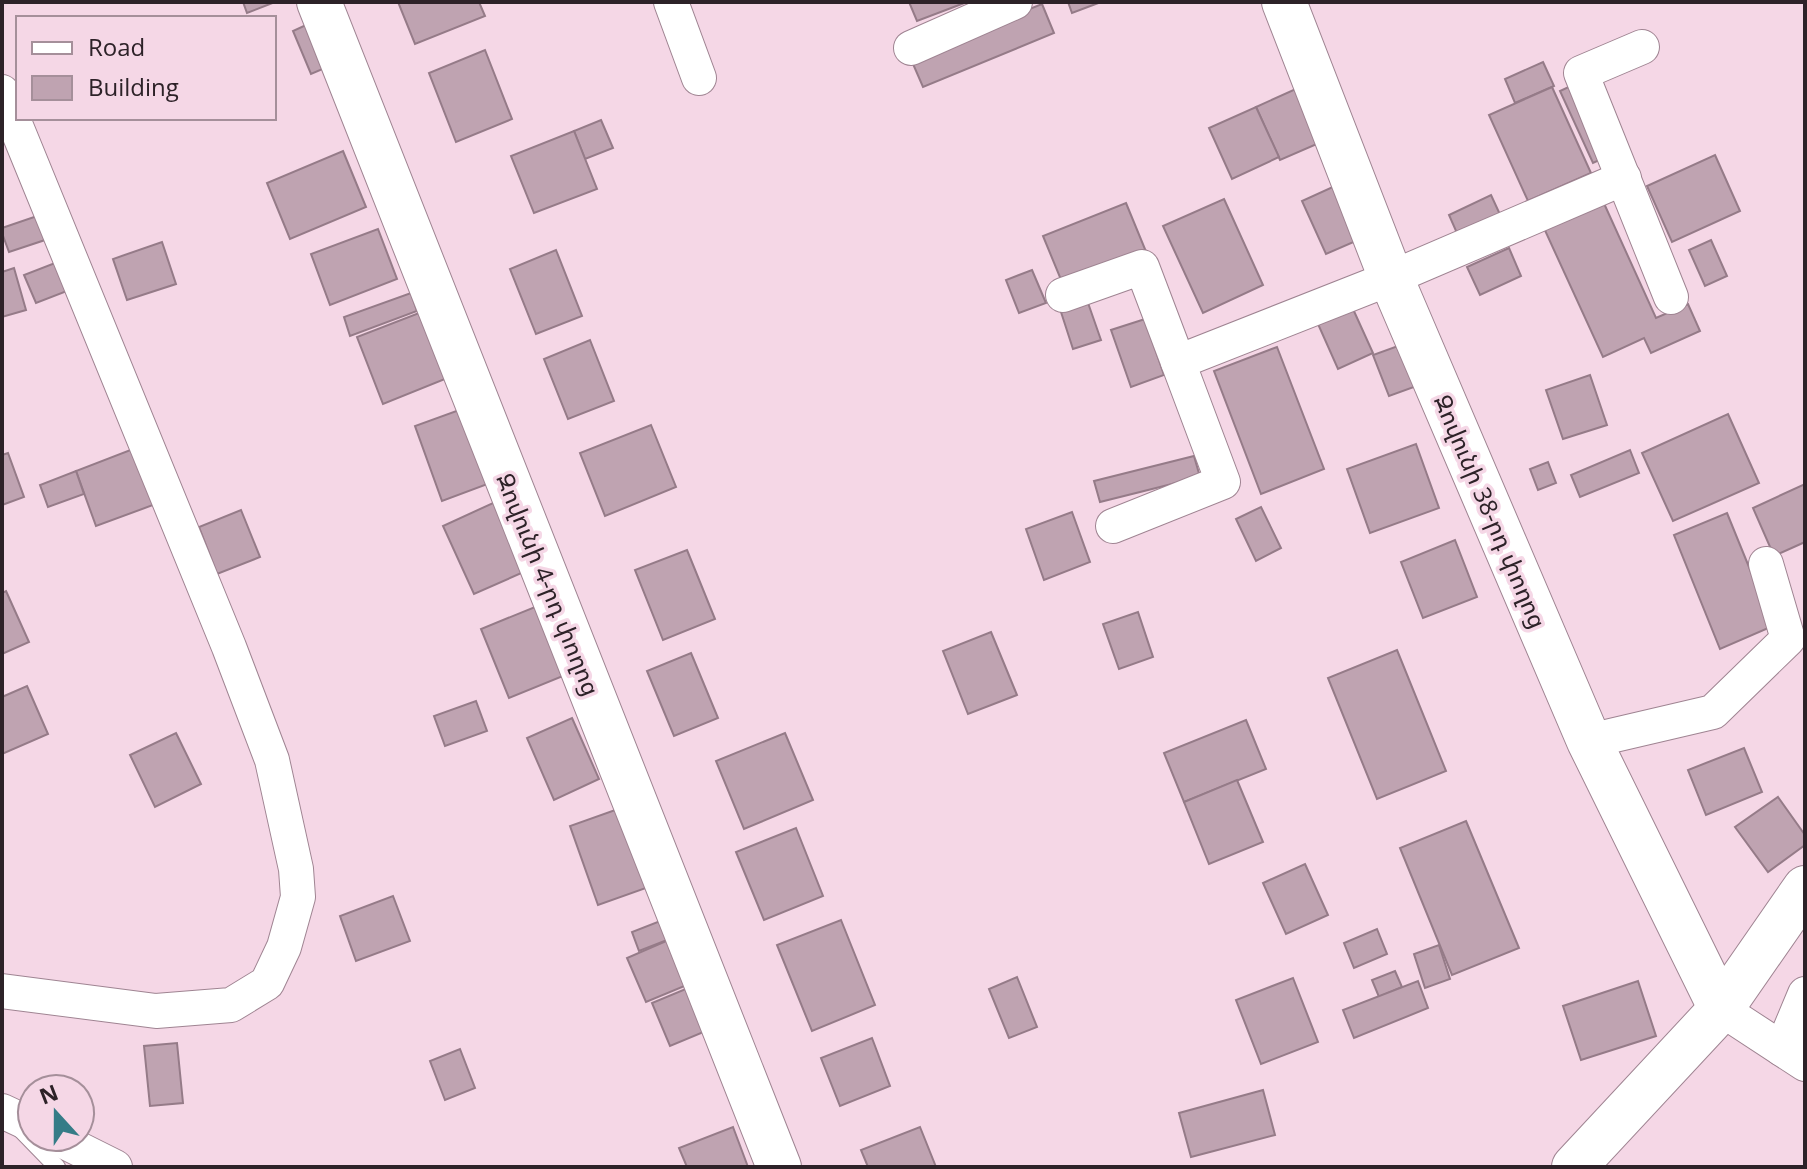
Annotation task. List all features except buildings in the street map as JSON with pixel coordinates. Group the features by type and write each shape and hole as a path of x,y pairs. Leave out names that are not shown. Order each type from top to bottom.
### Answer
{"street":[{"name":"Զովունի 4-րդ փողոց","path":"319,2 779,1167"},
{"path":"671,2 699,78"},
{"path":"911,48 1015,2"},
{"name":"Զովունի 38-րդ փողոց","path":"1284,2 1391,278 1589,741 1721,1009"},
{"path":"1642,47 1581,73 1671,297"},
{"path":"2,92 229,647 272,760 296,869 298,897 284,947 267,983 231,1005 156,1011 2,991"},
{"path":"1178,362 1391,278 1624,178"},
{"path":"1063,295 1142,267 1223,482 1113,526"},
{"path":"1589,741 1713,712 1788,639 1766,564"},
{"path":"1574,1167 1721,1009 1805,888"},
{"path":"1721,1009 1794,1056 1805,994"},
{"path":"87,1153 115,1167"}],"lane":[{"path":"2,1111 57,1167"}]}
